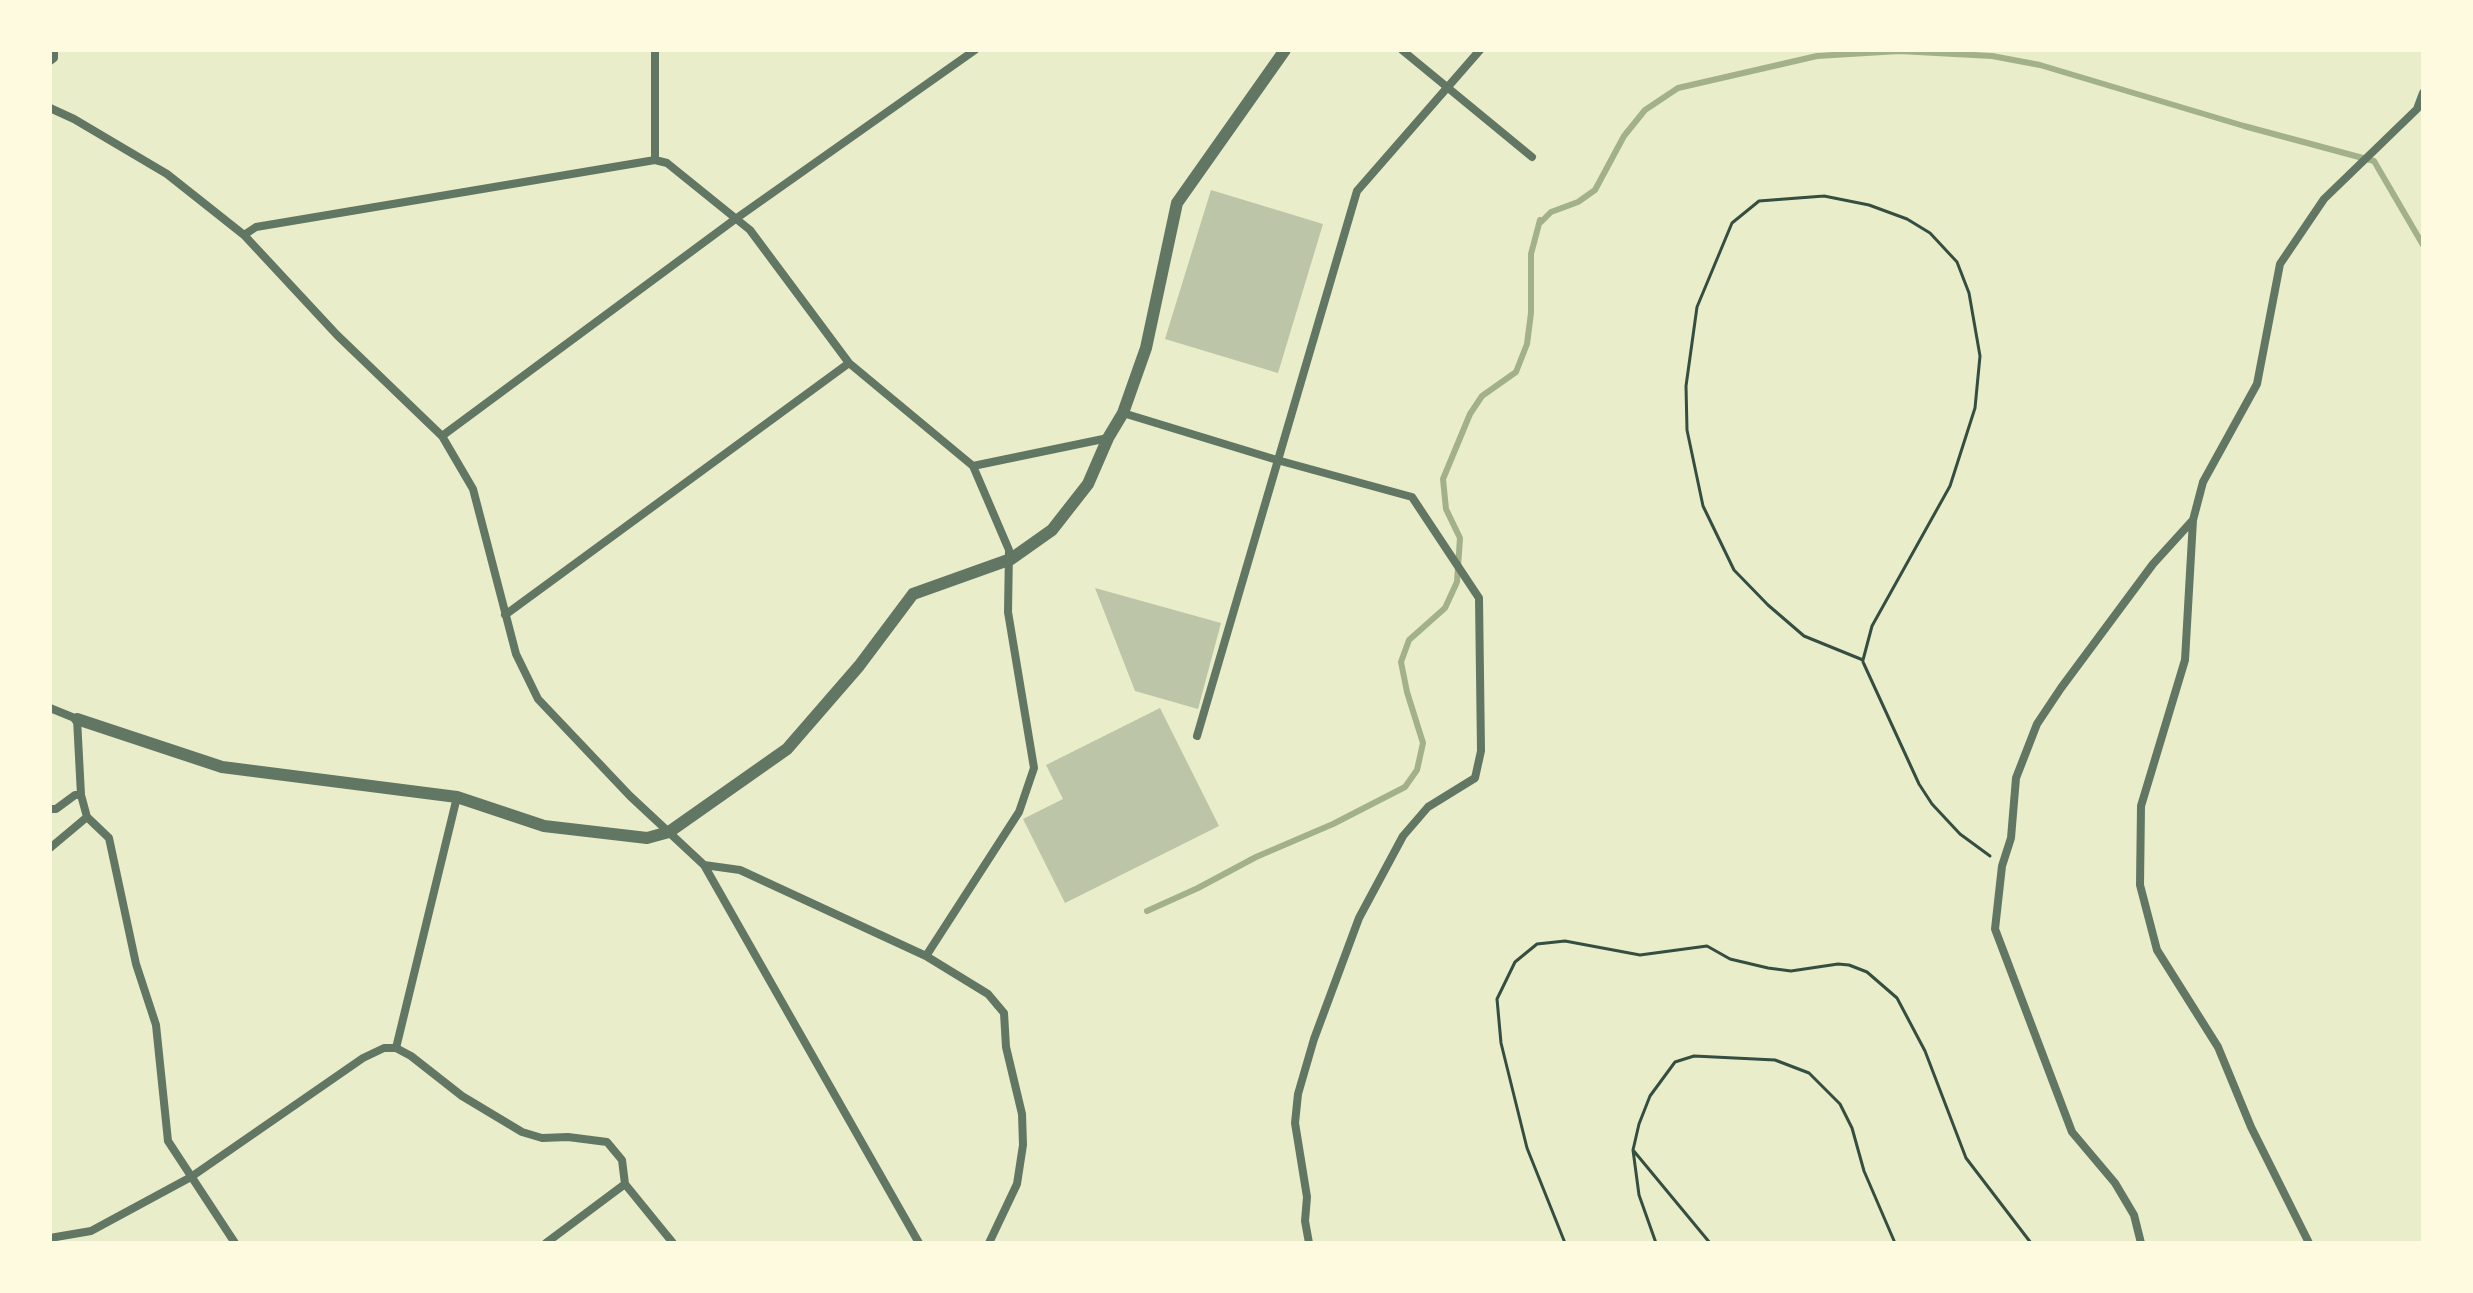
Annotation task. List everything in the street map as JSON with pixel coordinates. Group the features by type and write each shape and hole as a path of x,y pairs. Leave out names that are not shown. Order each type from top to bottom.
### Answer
{"street":[{"path":"50,61 54,58 54,50"},
{"path":"655,50 655,160"},
{"path":"442,436 734,220 975,50"},
{"path":"50,708 222,767 457,797 544,826 647,838 669,832 787,749 859,666 913,594 1011,559 1052,530 1088,484 1108,438 1123,413 1146,348 1177,203 1285,50"},
{"path":"1402,50 1532,157"},
{"path":"1197,736 1357,191 1480,50"},
{"path":"2309,1243 2251,1127 2218,1047 2157,950 2140,885 2141,806 2185,660 2193,520 2203,482 2257,384 2280,264 2324,199 2417,109 2423,93"},
{"path":"50,108 167,174 244,235 337,335 442,436 473,489 516,654 538,699 630,796 704,865 919,1243"},
{"path":"244,235 256,227 655,160 667,163 750,230 849,363 973,466 1009,550 1008,612 1034,768 1019,812 926,956"},
{"path":"505,615 849,363"},
{"path":"1123,413 1412,497 1479,598 1481,751 1475,778 1428,807 1403,836 1359,918 1314,1039 1298,1094 1295,1123 1307,1197 1305,1221 1309,1243"},
{"path":"973,466 1108,438"},
{"path":"2141,1243 2134,1215 2115,1183 2072,1132 1995,929 2002,866 2011,838 2016,778 2037,724 2153,564 2193,520"},
{"path":"77,719 81,795 87,817 109,838 136,964 156,1025 168,1141 235,1243"},
{"path":"50,809 56,809 75,795 81,795"},
{"path":"396,1048 457,797"},
{"path":"50,848 87,817"},
{"path":"704,865 740,870 926,956 988,994 1004,1013 1006,1047 1022,1114 1023,1145 1017,1184 989,1243"},
{"path":"50,1238 91,1231 191,1177 363,1058 384,1048 396,1048 462,1096 522,1132 542,1138 568,1137 607,1142 622,1160 625,1184 673,1243"},
{"path":"546,1243 625,1184"}],"path":[{"path":"1863,660 1804,636 1768,605 1734,570 1703,506 1687,430 1686,386 1693,328 1697,307 1732,223 1759,201 1824,196 1869,205 1907,219 1930,233 1957,262 1969,293 1980,356 1975,408 1950,486 1872,626 1863,660 1919,784 1932,804 1960,834 2002,866"},
{"path":"1565,1243 1527,1148 1501,1043 1497,999 1515,962 1537,944 1565,941 1640,955 1707,946 1730,959 1768,968 1791,971 1849,965 1867,972 1897,998 1925,1051 1966,1158 2031,1243"},
{"path":"1656,1243 1639,1195 1633,1150 1650,1096 1675,1062 1694,1056 1775,1060 1809,1073 1840,1104 1895,1243"},
{"path":"1633,1150 1710,1243"}],"building":[{"path":"1211,190 1323,224 1278,373 1165,339"},
{"path":"1095,588 1221,623 1198,709 1135,691"},
{"path":"1160,708 1219,826 1065,903 1023,819 1063,799 1046,765"}],"waterway":[{"path":"1147,911 1405,787 1417,770 1423,743 1401,662 1409,640 1445,608 1457,582 1460,538 1446,509 1443,479 1470,414 1482,396 1516,372 1527,344 1531,313 1531,254 1540,220 1595,190 1624,136 1645,110 1678,88 1817,56 1899,51 1992,56 2040,65 2374,161 2423,245"}]}
